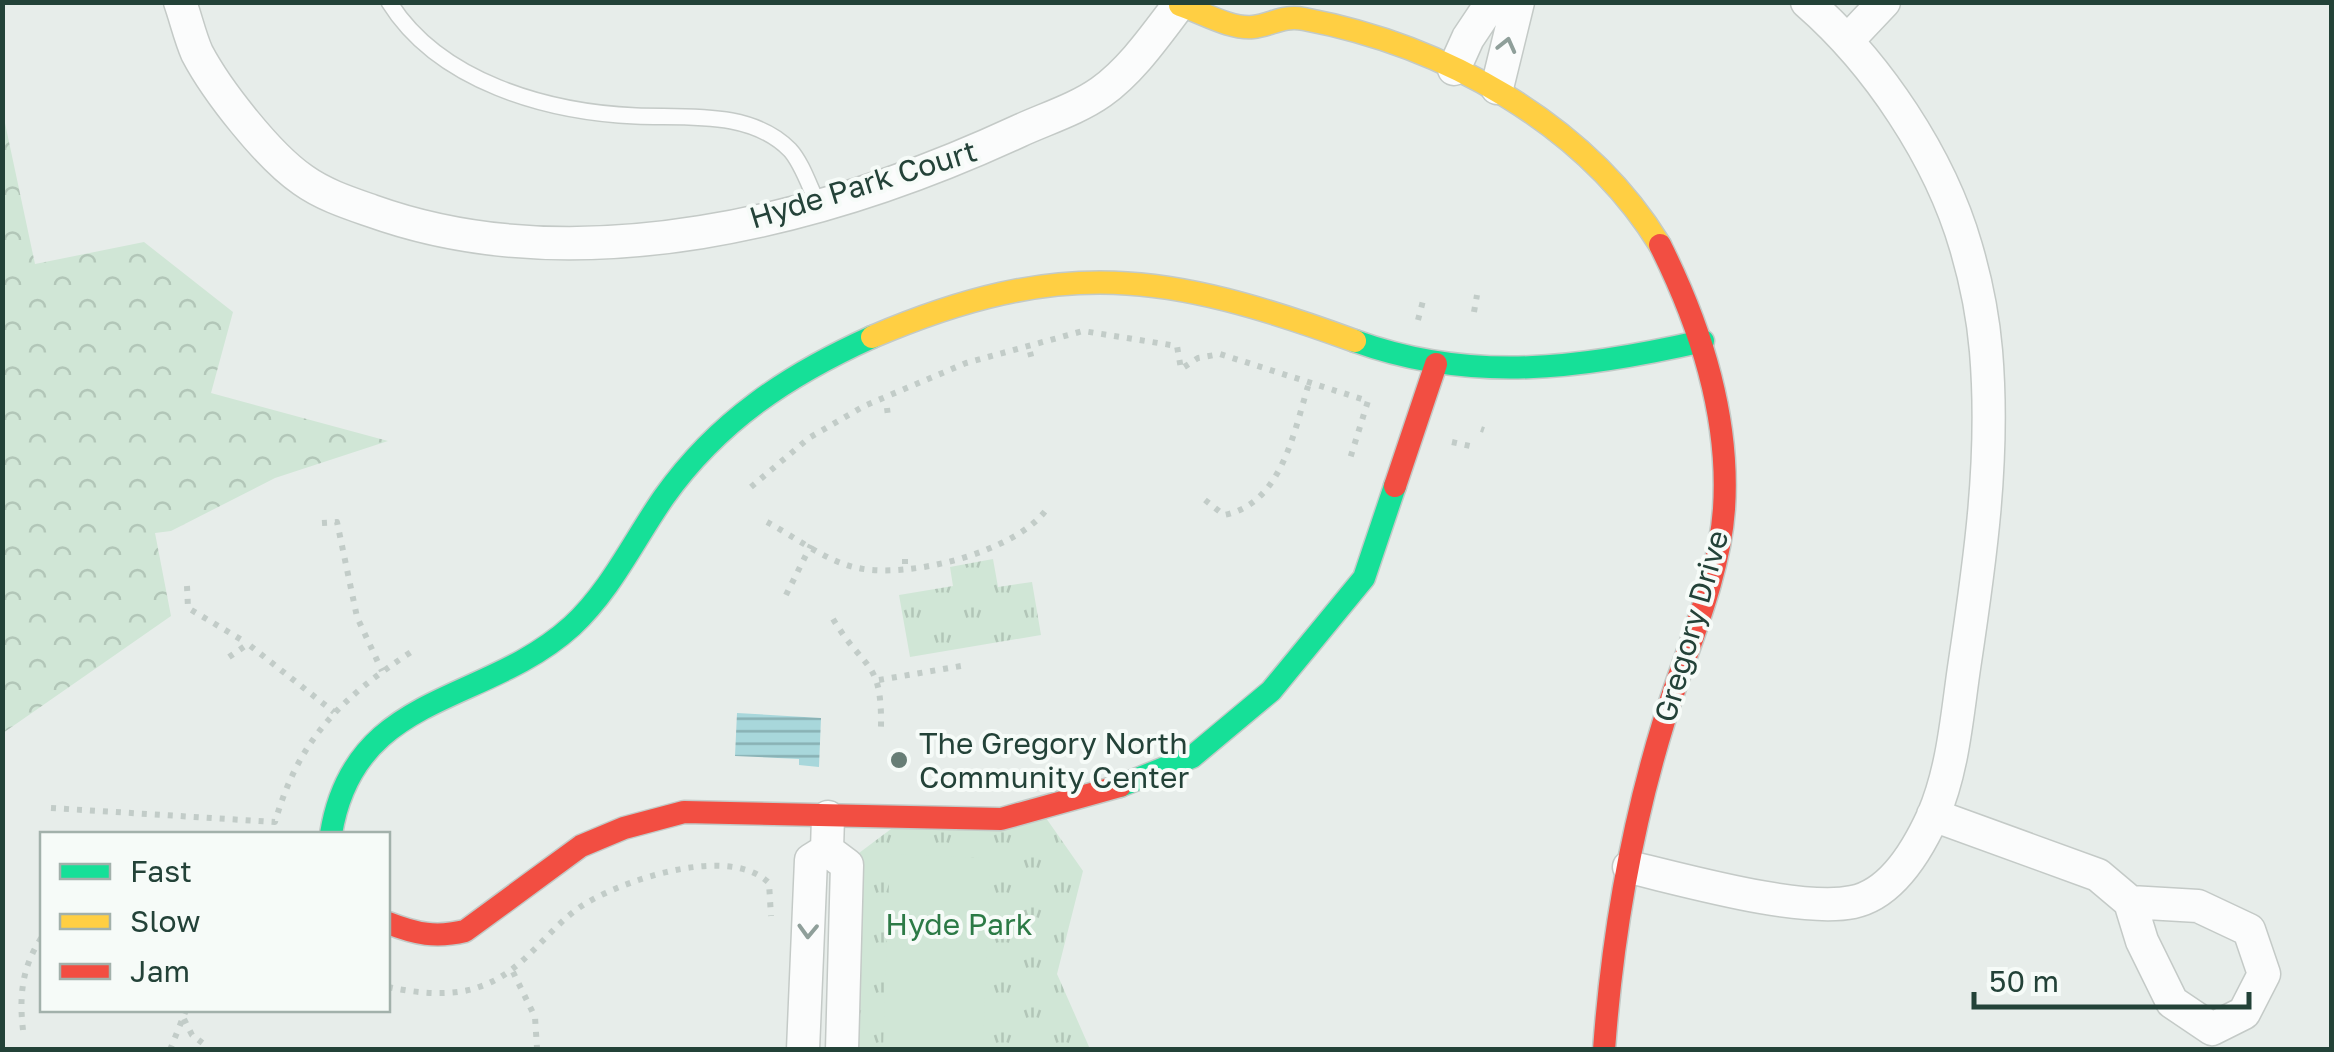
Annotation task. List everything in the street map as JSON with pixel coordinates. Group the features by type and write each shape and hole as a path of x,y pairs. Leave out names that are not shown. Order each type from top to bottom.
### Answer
{"street":[{"name":"Hyde Park Court","path":"180,2 198,53 269,148 302,179 334,197 444,233 576,241 644,238 818,204 925,170 1099,94 1130,66 1180,4"},
{"path":"1454,69 1468,38 1492,2"},
{"path":"1497,88 1518,2"},
{"path":"1629,868 1775,899 1853,902 1879,890 1902,869 1933,815 1952,747 1984,535 1986,351 1977,288 1954,210 1926,154 1849,39 1807,2"},
{"path":"1849,39 1884,2"},
{"name":"Gregory Drive","path":"1180,4 1252,27 1277,9 1408,50 1497,88 1600,164 1635,206 1670,261 1703,341 1716,404 1723,524 1654,752 1629,868 1604,1050"},
{"path":"331,832 333,803 344,780 385,734 440,698 560,636 619,568 694,455 769,391 827,358 1002,293 1089,282 1147,285 1246,303 1436,364 1523,372 1594,366 1703,341"},
{"path":"390,924 406,933 440,936 477,928 568,854 633,824 684,812 722,810 827,836 1001,819 1095,796 1192,757 1271,692 1364,578 1436,364"},
{"path":"1933,815 2098,875 2130,902 2142,941 2172,1002 2212,1029 2244,1014 2264,974 2250,930 2198,906 2130,902"},
{"path":"803,1050 811,860 827,836"},
{"path":"827,836 847,865 842,1050"}],"lane":[{"path":"388,2 420,44 508,92 585,111 732,121 767,136 790,150 818,204"}],"path":[{"path":"1474,312 1477,296"},
{"path":"750,487 809,438 864,406 966,363 1082,331 1177,346 1181,370 1198,358 1220,354 1368,400 1350,462"},
{"path":"1204,500 1224,516 1240,512 1266,492 1291,440 1309,383"},
{"path":"767,522 855,568 905,570 945,563 999,542 1033,527 1046,510"},
{"path":"322,523 337,522 357,617 382,671"},
{"path":"786,595 811,546"},
{"path":"905,559 905,570"},
{"path":"187,586 188,608 248,644 334,712"},
{"path":"833,619 878,680 880,728"},
{"path":"229,657 248,644"},
{"path":"51,808 275,822 298,759 334,712 410,652"},
{"path":"878,680 961,666"},
{"path":"390,988 419,993 476,988 513,972 585,904 650,875 725,865 750,869 770,883 772,927"},
{"path":"23,1030 19,996 32,952 40,940"},
{"path":"513,972 534,1017 536,1048"},
{"path":"185,1014 192,1036 206,1045"},
{"path":"170,1050 185,1014"}],"green space":[{"path":"2,109 35,264 144,242 233,312 211,393 388,441 275,478 171,531 155,533 171,616 3,733"},
{"path":"993,559 998,587 1032,582 1041,635 910,657 899,595 953,586 950,567"},
{"name":"Hyde Park","path":"1046,818 1083,871 1057,974 1090,1049 848,1050 855,856 895,826"},
{"path":"890,854 990,858 983,1049 883,1049"}],"water":[{"path":"737,713 821,718 819,767 799,765 799,759 735,756"}],"traffic: fast":[{"path":"332,832 344,787 366,752 394,726 537,652 572,626 610,581 664,497 707,445 784,384 872,337"},
{"path":"1355,341 1442,363 1486,367 1572,364 1703,341"},
{"path":"1120,786 1192,757 1271,691 1364,578 1395,486"}],"traffic: slow":[{"path":"1180,5 1244,27 1289,18 1356,31 1458,70 1506,96 1592,162 1629,201 1660,245"},
{"path":"872,337 940,311 1001,294 1058,284 1114,283 1169,288 1227,300 1355,341"}],"traffic: jam":[{"path":"1604,1050 1612,967 1633,843 1652,761 1708,590 1724,509 1722,441 1709,373 1688,307 1660,245"},
{"path":"1395,486 1436,364"},
{"path":"390,924 426,934 465,931 581,846 624,828 684,812 1001,819 1120,786"}],"place":[{"name":"The Gregory North Community Center","path":"899,760"}]}
